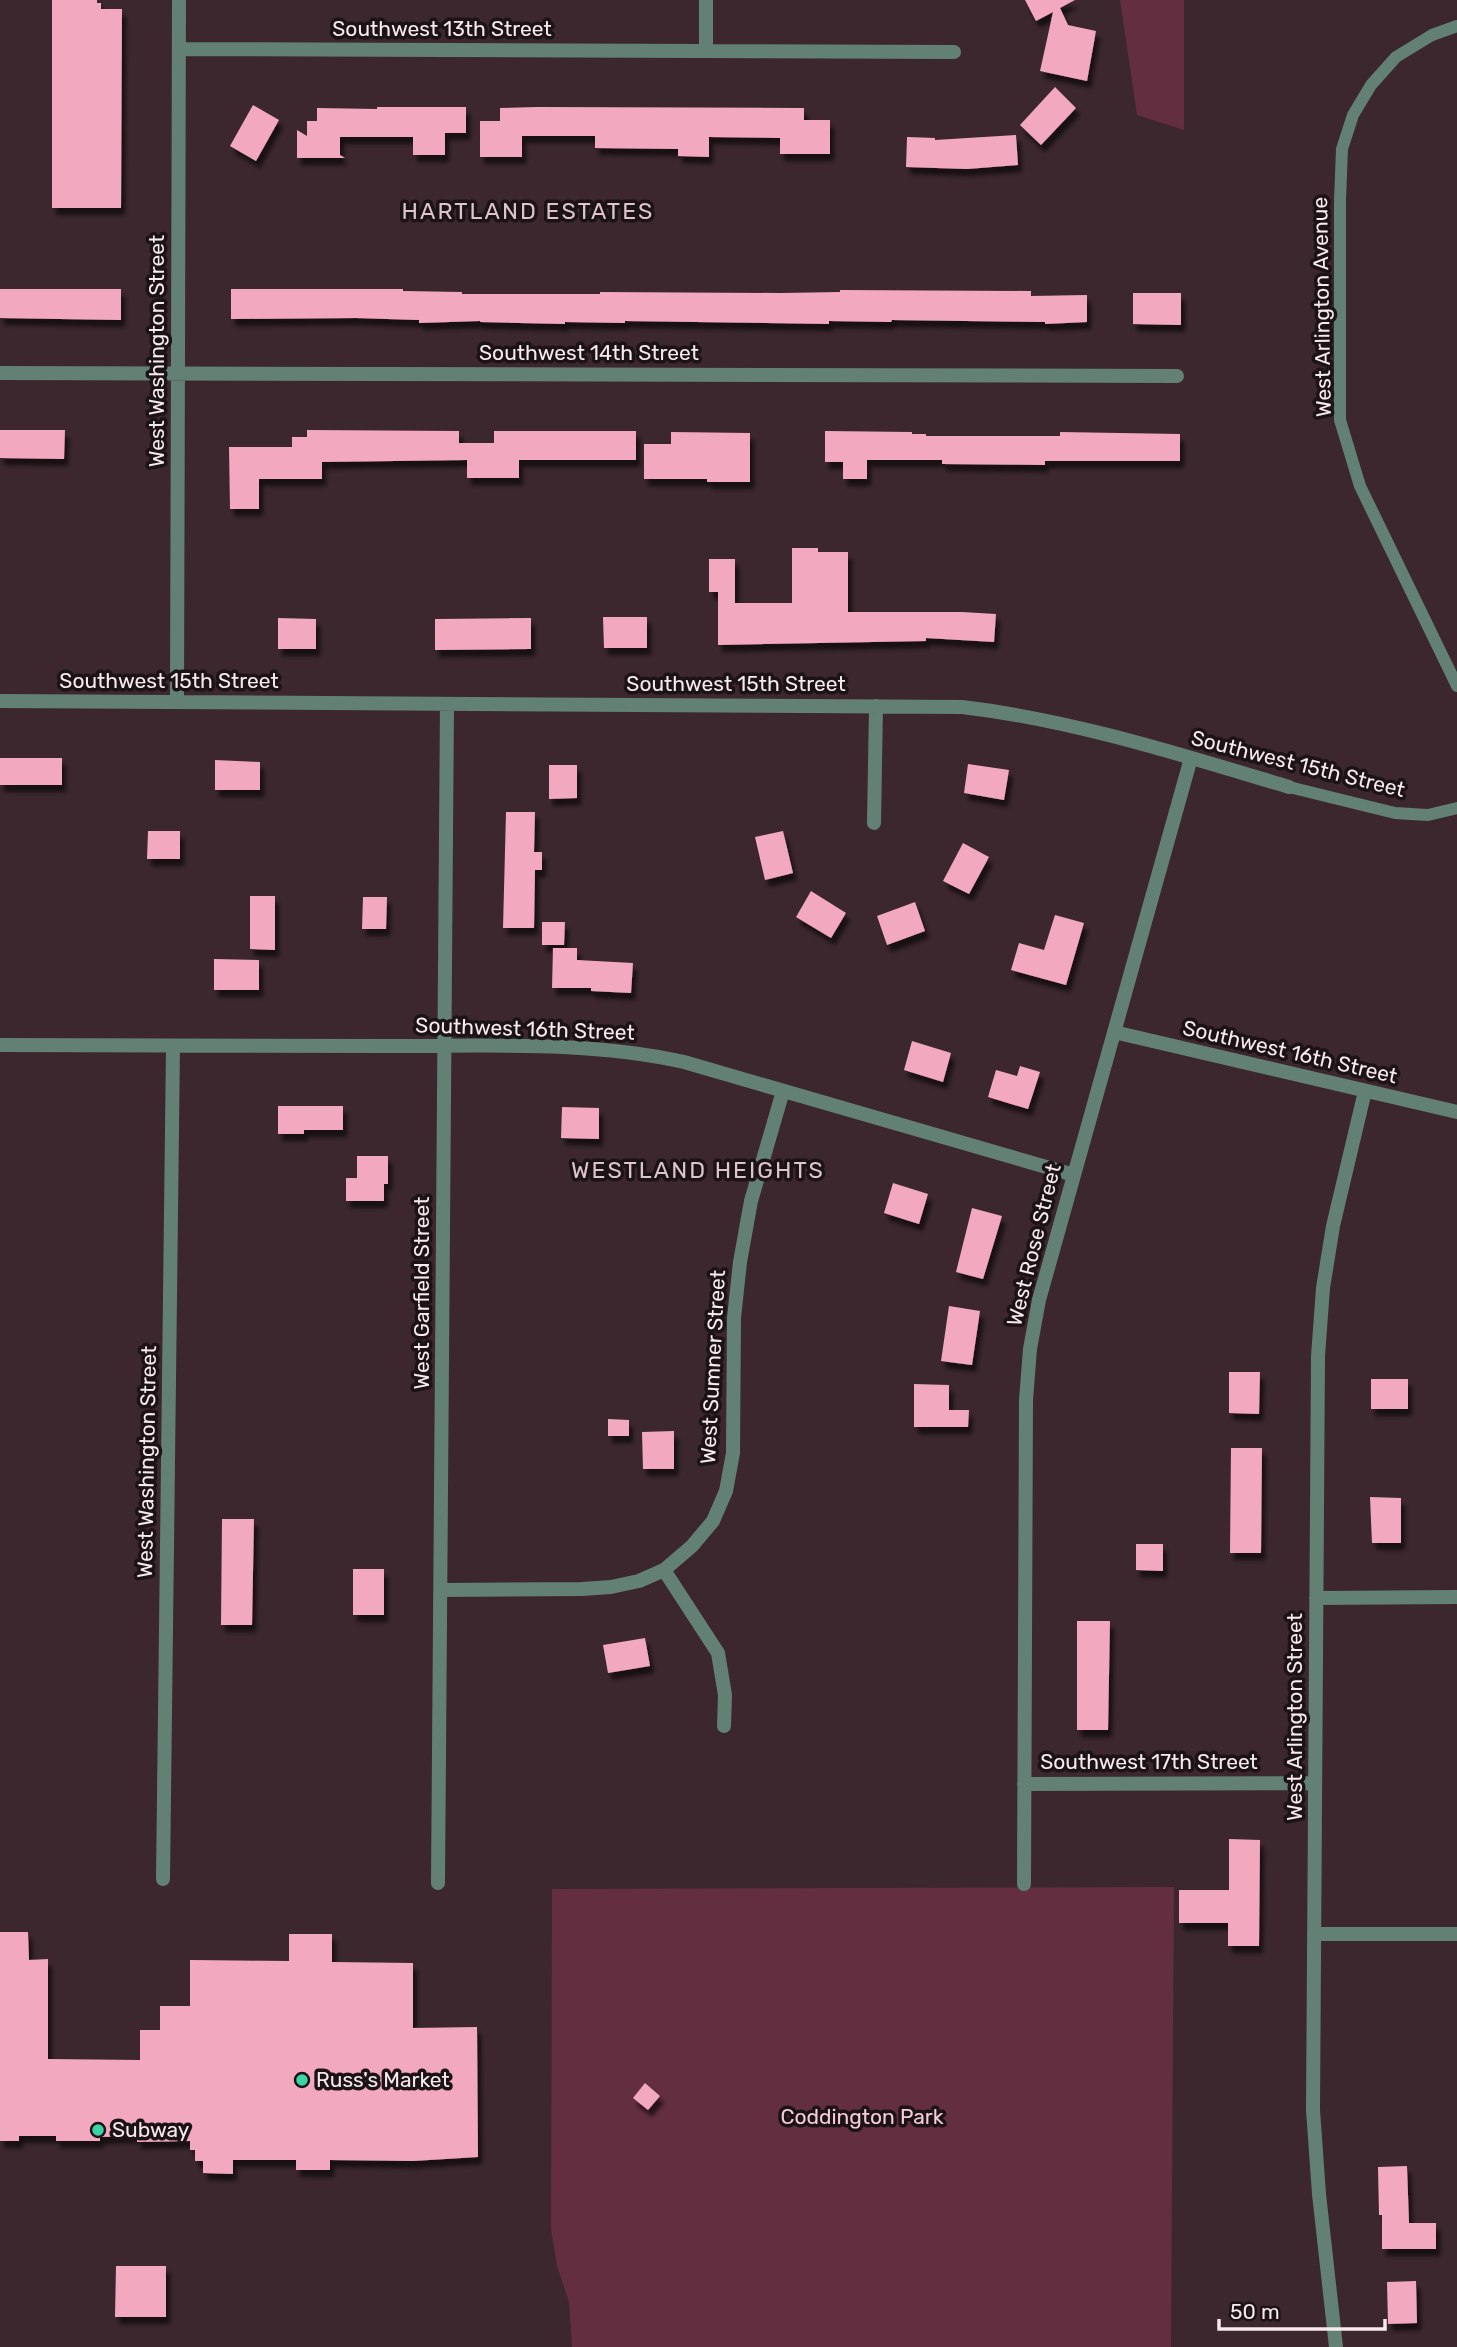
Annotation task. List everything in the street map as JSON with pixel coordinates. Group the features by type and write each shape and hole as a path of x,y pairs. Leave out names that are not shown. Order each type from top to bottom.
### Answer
{"street":[{"name":"West Washington Street","path":"177,702 179,0"},
{"path":"706,0 706,50"},
{"name":"Southwest 13th Street","path":"179,49 954,52"},
{"name":"Southwest 14th Street","path":"0,373 1177,376"},
{"name":"Southwest 15th Street","path":"0,701 962,707 1016,713 1191,758 1289,787"},
{"name":"West Garfield Street","path":"438,1883 447,704"},
{"path":"874,823 876,706"},
{"name":"West Rose Street","path":"1024,1884 1027,1388 1030,1349 1039,1300 1191,758"},
{"name":"Southwest 16th Street","path":"1114,1032 1457,1112"},
{"name":"Southwest 16th Street","path":"0,1045 444,1046 602,1049 644,1054 684,1062 1074,1175"},
{"name":"West Washington Street","path":"163,1879 173,1046"},
{"name":"West Sumner Street","path":"441,1590 611,1587 639,1581 664,1570 692,1546 713,1521 726,1491 733,1453 734,1318 740,1262 751,1201 783,1091"},
{"name":"West Arlington Street","path":"1336,2347 1319,2194 1313,2110 1318,1356 1323,1288 1333,1226 1365,1091"},
{"path":"664,1570 718,1653 725,1695 724,1726"},
{"path":"1316,1598 1457,1597"},
{"name":"Southwest 17th Street","path":"1024,1784 1315,1783"},
{"path":"1314,1934 1457,1934"}],"lane":[{"name":"West Arlington Avenue","path":"1457,26 1432,35 1396,57 1371,85 1353,115 1342,149 1340,177 1340,419 1360,486 1457,686"},
{"name":"Southwest 15th Street","path":"1289,787 1395,813 1428,815 1457,808"}],"green space":[{"path":"1120,0 1184,0 1184,130 1137,115"},
{"name":"Coddington Park","path":"1174,1887 1171,2347 572,2347 569,2302 557,2266 551,2229 552,1889"}],"building":[{"path":"52,0 97,0 97,3 101,3 101,9 122,9 121,208 52,208"},
{"path":"1025,0 1075,0 1060,8 1068,25 1096,31 1087,81 1040,71 1053,12 1036,21"},
{"path":"1055,87 1076,108 1041,145 1020,125"},
{"path":"253,105 279,120 256,161 230,146"},
{"path":"466,107 466,133 445,133 445,155 413,155 413,137 340,137 340,155 345,158 297,158 297,130 307,136 307,121 317,121 317,108"},
{"path":"500,108 804,108 804,120 830,120 830,154 780,154 780,138 709,137 709,157 678,156 678,149 595,148 595,136 522,136 522,157 480,157 480,121 500,121"},
{"path":"1016,135 1018,165 967,169 906,167 907,137 935,140"},
{"path":"0,289 121,289 121,320 0,318"},
{"path":"231,289 403,289 462,294 1031,291 1031,296 1087,295 1087,322 1045,324 892,320 829,321 829,324 625,321 565,324 480,321 419,323 419,320 356,318 231,319"},
{"path":"1133,293 1181,293 1181,325 1133,324"},
{"path":"0,430 65,430 64,459 0,458"},
{"path":"307,430 459,431 459,443 494,443 494,431 636,431 636,460 519,460 519,478 467,478 467,460 322,462 322,479 259,479 259,509 230,509 229,447 292,447 292,437 307,437"},
{"path":"825,431 912,432 926,436 1060,436 1060,432 1180,434 1180,461 1045,461 1045,465 942,464 942,460 867,460 867,479 843,479 843,462 825,462"},
{"path":"671,432 750,433 750,482 644,479 644,444 671,444"},
{"path":"792,548 818,548 818,552 848,552 848,612 996,614 994,642 926,638 926,641 718,645 718,592 709,592 709,559 735,559 735,603 792,603"},
{"path":"603,617 647,617 647,648 604,648"},
{"path":"278,618 316,619 316,649 278,649"},
{"path":"531,618 531,649 435,650 435,619"},
{"path":"0,758 62,758 62,785 0,785"},
{"path":"215,760 260,762 260,790 215,790"},
{"path":"968,764 1009,770 1004,800 964,793"},
{"path":"549,765 577,765 577,798 549,799"},
{"path":"506,812 535,812 534,852 542,852 542,870 535,870 534,928 503,928"},
{"path":"148,831 180,831 180,859 147,859"},
{"path":"783,831 793,873 765,880 755,837"},
{"path":"963,843 989,857 969,894 943,881"},
{"path":"811,891 846,913 831,938 796,917"},
{"path":"250,896 275,896 275,950 250,949"},
{"path":"363,897 387,897 386,929 362,929"},
{"path":"915,902 925,931 887,945 877,916"},
{"path":"1055,915 1084,923 1066,985 1011,970 1019,943 1044,950"},
{"path":"542,922 565,922 564,945 542,945"},
{"path":"553,948 577,948 577,960 633,963 631,993 591,991 591,988 552,988"},
{"path":"214,959 259,960 259,990 214,990"},
{"path":"912,1041 951,1053 943,1082 904,1070"},
{"path":"1020,1066 1040,1072 1028,1109 988,1097 996,1070 1017,1076"},
{"path":"278,1106 343,1106 343,1130 304,1130 304,1134 278,1134"},
{"path":"562,1107 599,1108 599,1139 561,1138"},
{"path":"357,1156 388,1156 388,1184 384,1184 384,1201 346,1201 346,1178 357,1178"},
{"path":"893,1183 928,1194 919,1224 884,1213"},
{"path":"972,1208 1002,1216 983,1279 956,1272"},
{"path":"949,1306 980,1311 972,1365 941,1361"},
{"path":"1229,1372 1260,1372 1259,1414 1229,1413"},
{"path":"1371,1379 1408,1379 1408,1409 1371,1409"},
{"path":"914,1384 949,1385 949,1410 969,1410 968,1427 914,1427"},
{"path":"608,1419 629,1420 629,1436 608,1436"},
{"path":"674,1431 674,1469 643,1469 642,1432"},
{"path":"1231,1448 1262,1448 1261,1553 1230,1553"},
{"path":"1370,1497 1401,1498 1401,1543 1372,1543"},
{"path":"222,1519 254,1519 252,1625 221,1625"},
{"path":"1136,1544 1163,1544 1163,1571 1136,1570"},
{"path":"353,1569 384,1569 384,1615 353,1615"},
{"path":"1077,1621 1110,1621 1108,1730 1077,1730"},
{"path":"645,1638 650,1666 608,1673 603,1645"},
{"path":"1229,1839 1260,1840 1259,1946 1228,1946 1228,1923 1179,1923 1179,1890 1229,1890"},
{"path":"0,1932 28,1932 29,1960 48,1959 48,2059 140,2060 140,2030 160,2030 160,2006 190,2006 190,1960 289,1961 289,1934 332,1934 332,1962 413,1963 413,2028 477,2027 478,2157 413,2161 330,2160 330,2170 296,2170 296,2160 233,2160 233,2174 203,2173 203,2161 195,2161 195,2150 190,2150 190,2141 137,2142 137,2136 100,2137 100,2141 56,2141 56,2136 19,2136 19,2141 0,2141"},
{"path":"645,2083 660,2096 648,2110 633,2098"},
{"path":"1407,2166 1409,2223 1436,2223 1436,2249 1382,2249 1378,2167"},
{"path":"116,2266 166,2266 166,2317 115,2317"},
{"path":"1416,2281 1417,2323 1388,2324 1387,2282"}],"place":[{"name":"Russ's Market","path":"302,2080"},
{"name":"Subway","path":"98,2130"}],"district":[{"name":"HARTLAND ESTATES","path":"528,211"},
{"name":"WESTLAND HEIGHTS","path":"698,1170"}]}
